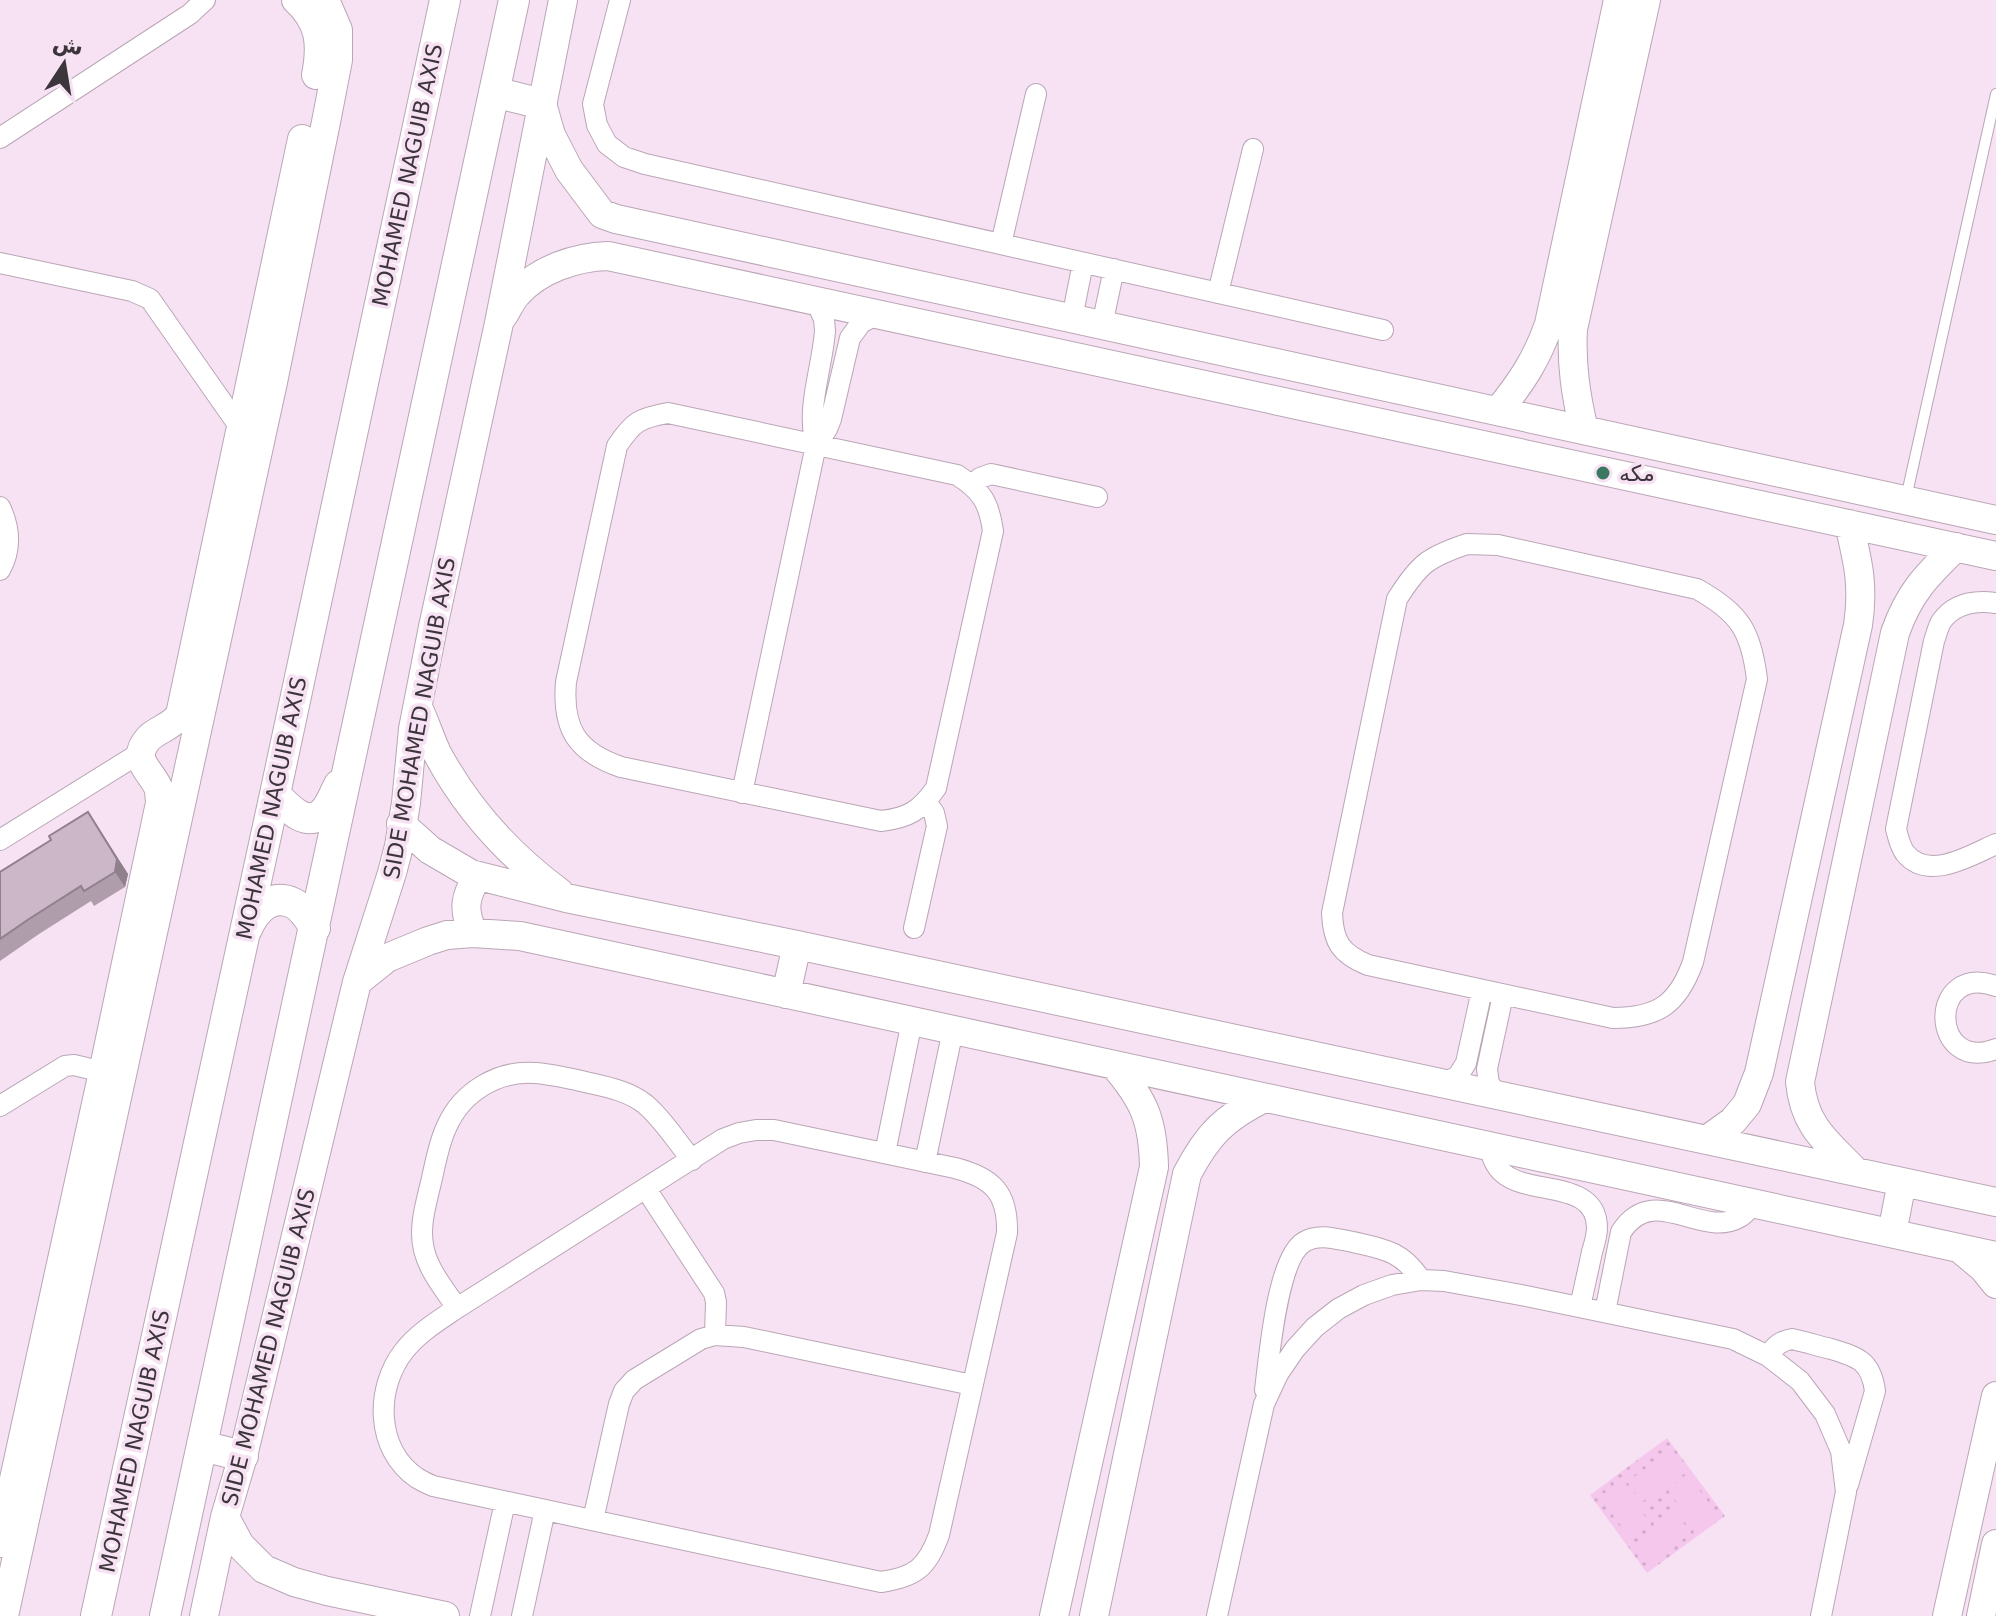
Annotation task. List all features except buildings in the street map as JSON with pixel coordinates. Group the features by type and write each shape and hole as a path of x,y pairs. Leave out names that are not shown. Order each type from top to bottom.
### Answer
{"main road":[{"name":"MOHAMED NAGUIB AXIS","path":"96,1616 445,0"},
{"path":"165,1616 514,0"},
{"path":"494,92 542,104"},
{"path":"275,794 295,815 306,818 317,816 326,810 350,765"},
{"path":"242,943 253,914 264,904 279,900 293,903 305,912 315,928"},
{"path":"202,1446 243,1456"}],"street":[{"path":"0,138 190,14 205,0"},
{"path":"4,1616 10,1527 113,1075 195,739 263,380 320,47 316,27 306,9 296,0"},
{"path":"185,783 178,788 161,786 144,769 143,751 148,740 180,715 241,429 263,380 338,60 338,30 325,0"},
{"name":"SIDE MOHAMED NAGUIB AXIS","path":"204,1616 225,1517 243,1456 357,982 392,873 408,787 413,729 499,323 563,0"},
{"path":"620,0 593,104 597,125 607,144 624,157 660,168 1383,330"},
{"path":"1498,411 1530,369 1549,324 1618,0"},
{"path":"1584,430 1573,378 1573,329 1646,0"},
{"path":"1001,244 1036,94"},
{"path":"542,104 551,135 569,170 602,214 616,219 1996,520"},
{"path":"1218,293 1253,149"},
{"path":"594,256 590,235 602,214"},
{"path":"499,323 516,294 539,276 572,261 608,256 1996,556"},
{"path":"0,263 132,291 150,299 241,429"},
{"path":"1072,318 1083,263"},
{"path":"1102,325 1114,269"},
{"path":"742,793 816,445 812,412 825,331 824,319 816,301"},
{"path":"816,445 831,419 850,338 861,323 878,314"},
{"path":"1206,385 1213,349"},
{"path":"668,413 816,445 957,475 984,497 991,513 993,531 936,788 913,813 898,819 881,821 600,760 582,746 570,727 564,705 566,682 617,446 629,428 647,417 668,413"},
{"path":"972,485 991,474 1097,497"},
{"path":"0,507 8,528 8,548 0,570"},
{"path":"1708,1139 1733,1121 1747,1104 1759,1073 1858,625 1862,586 1849,524"},
{"path":"1467,544 1498,545 1697,589 1722,603 1742,625 1753,651 1757,679 1693,962 1686,982 1673,999 1655,1012 1635,1018 1613,1018 1503,995 1368,965 1352,959 1339,946 1332,931 1332,913 1397,599 1414,573 1438,554 1467,544"},
{"path":"1854,1170 1815,1130 1801,1099 1800,1082 1895,633 1911,596 1923,579 1956,547"},
{"path":"1996,603 1977,601 1957,607 1942,622 1934,641 1896,829 1906,855 1921,864 1938,866 1996,844"},
{"path":"418,707 452,779 484,824 523,863 566,898"},
{"path":"166,728 183,728 195,739"},
{"path":"0,840 143,751"},
{"path":"113,1075 160,803 155,781"},
{"path":"914,928 937,826 934,813 926,802"},
{"path":"401,824 430,850 478,876 566,898 1996,1202"},
{"path":"473,933 467,919 466,904 469,889 478,876"},
{"path":"357,982 387,958 447,935 520,936 1996,1256"},
{"path":"786,994 797,945"},
{"path":"1996,986 1983,982 1960,988 1945,1007 1944,1019 1946,1031 1962,1049 1974,1053 1996,1049"},
{"path":"1444,1083 1458,1076 1466,1063 1482,990"},
{"path":"1499,1095 1489,1084 1487,1069 1503,995"},
{"path":"885,1153 912,1021"},
{"path":"925,1162 953,1030"},
{"path":"0,1106 65,1066 74,1065 113,1075"},
{"path":"1054,1616 1154,1167 1153,1139 1146,1112 1133,1087 1114,1065"},
{"path":"457,1308 430,1266 422,1233 447,1126 457,1107 472,1092 511,1074 532,1072 620,1091 633,1096 654,1113 692,1160"},
{"path":"1094,1616 1187,1174 1200,1149 1217,1127 1239,1110 1264,1098"},
{"path":"756,1130 774,1130 885,1153 975,1173 991,1183 1002,1197 1008,1215 1007,1233 935,1545 919,1570 901,1579 881,1582 505,1502 433,1486 416,1477 397,1455 385,1430 385,1388 393,1367 424,1331 723,1139 756,1130"},
{"path":"1489,1146 1494,1162 1504,1174 1518,1182 1578,1196 1588,1204 1595,1216 1597,1229 1580,1307"},
{"path":"1892,1233 1902,1182"},
{"path":"646,1189 714,1293 715,1335"},
{"path":"1605,1312 1621,1232 1628,1221 1651,1210 1723,1222 1740,1217 1754,1204"},
{"path":"1217,1616 1264,1404 1271,1338 1287,1264 1293,1252 1302,1243 1326,1237 1384,1248 1405,1260 1421,1280"},
{"path":"1959,1248 1983,1268 1996,1284"},
{"path":"1264,1404 1278,1374 1295,1349 1315,1327 1338,1309 1392,1285 1421,1280 1444,1281 1733,1339 1768,1356 1800,1381 1825,1414 1841,1451 1846,1492"},
{"path":"593,1520 624,1391 634,1380 701,1339 715,1335 744,1337 972,1385"},
{"path":"1768,1356 1776,1345 1792,1339 1855,1356 1866,1365 1873,1377 1875,1391 1846,1492 1821,1616"},
{"path":"1947,1616 1996,1396"},
{"path":"480,1616 505,1502"},
{"path":"522,1616 545,1510"},
{"path":"225,1517 240,1545 264,1569 327,1591 445,1616"},
{"path":"1981,1616 1996,1544"}],"lane":[{"path":"1905,500 1996,94"}],"shaded area":[{"path":"1667,1438 1725,1516 1647,1573 1590,1495"},
{"path":"1669,1451 1684,1471 1642,1502 1627,1482"},
{"path":"1687,1474 1719,1516 1698,1531 1667,1489"},
{"path":"1619,1482 1651,1524 1631,1539 1599,1497"},
{"path":"1676,1513 1691,1533 1649,1565 1634,1545"}],"place":[{"name":"مكه","path":"1603,473"}]}
